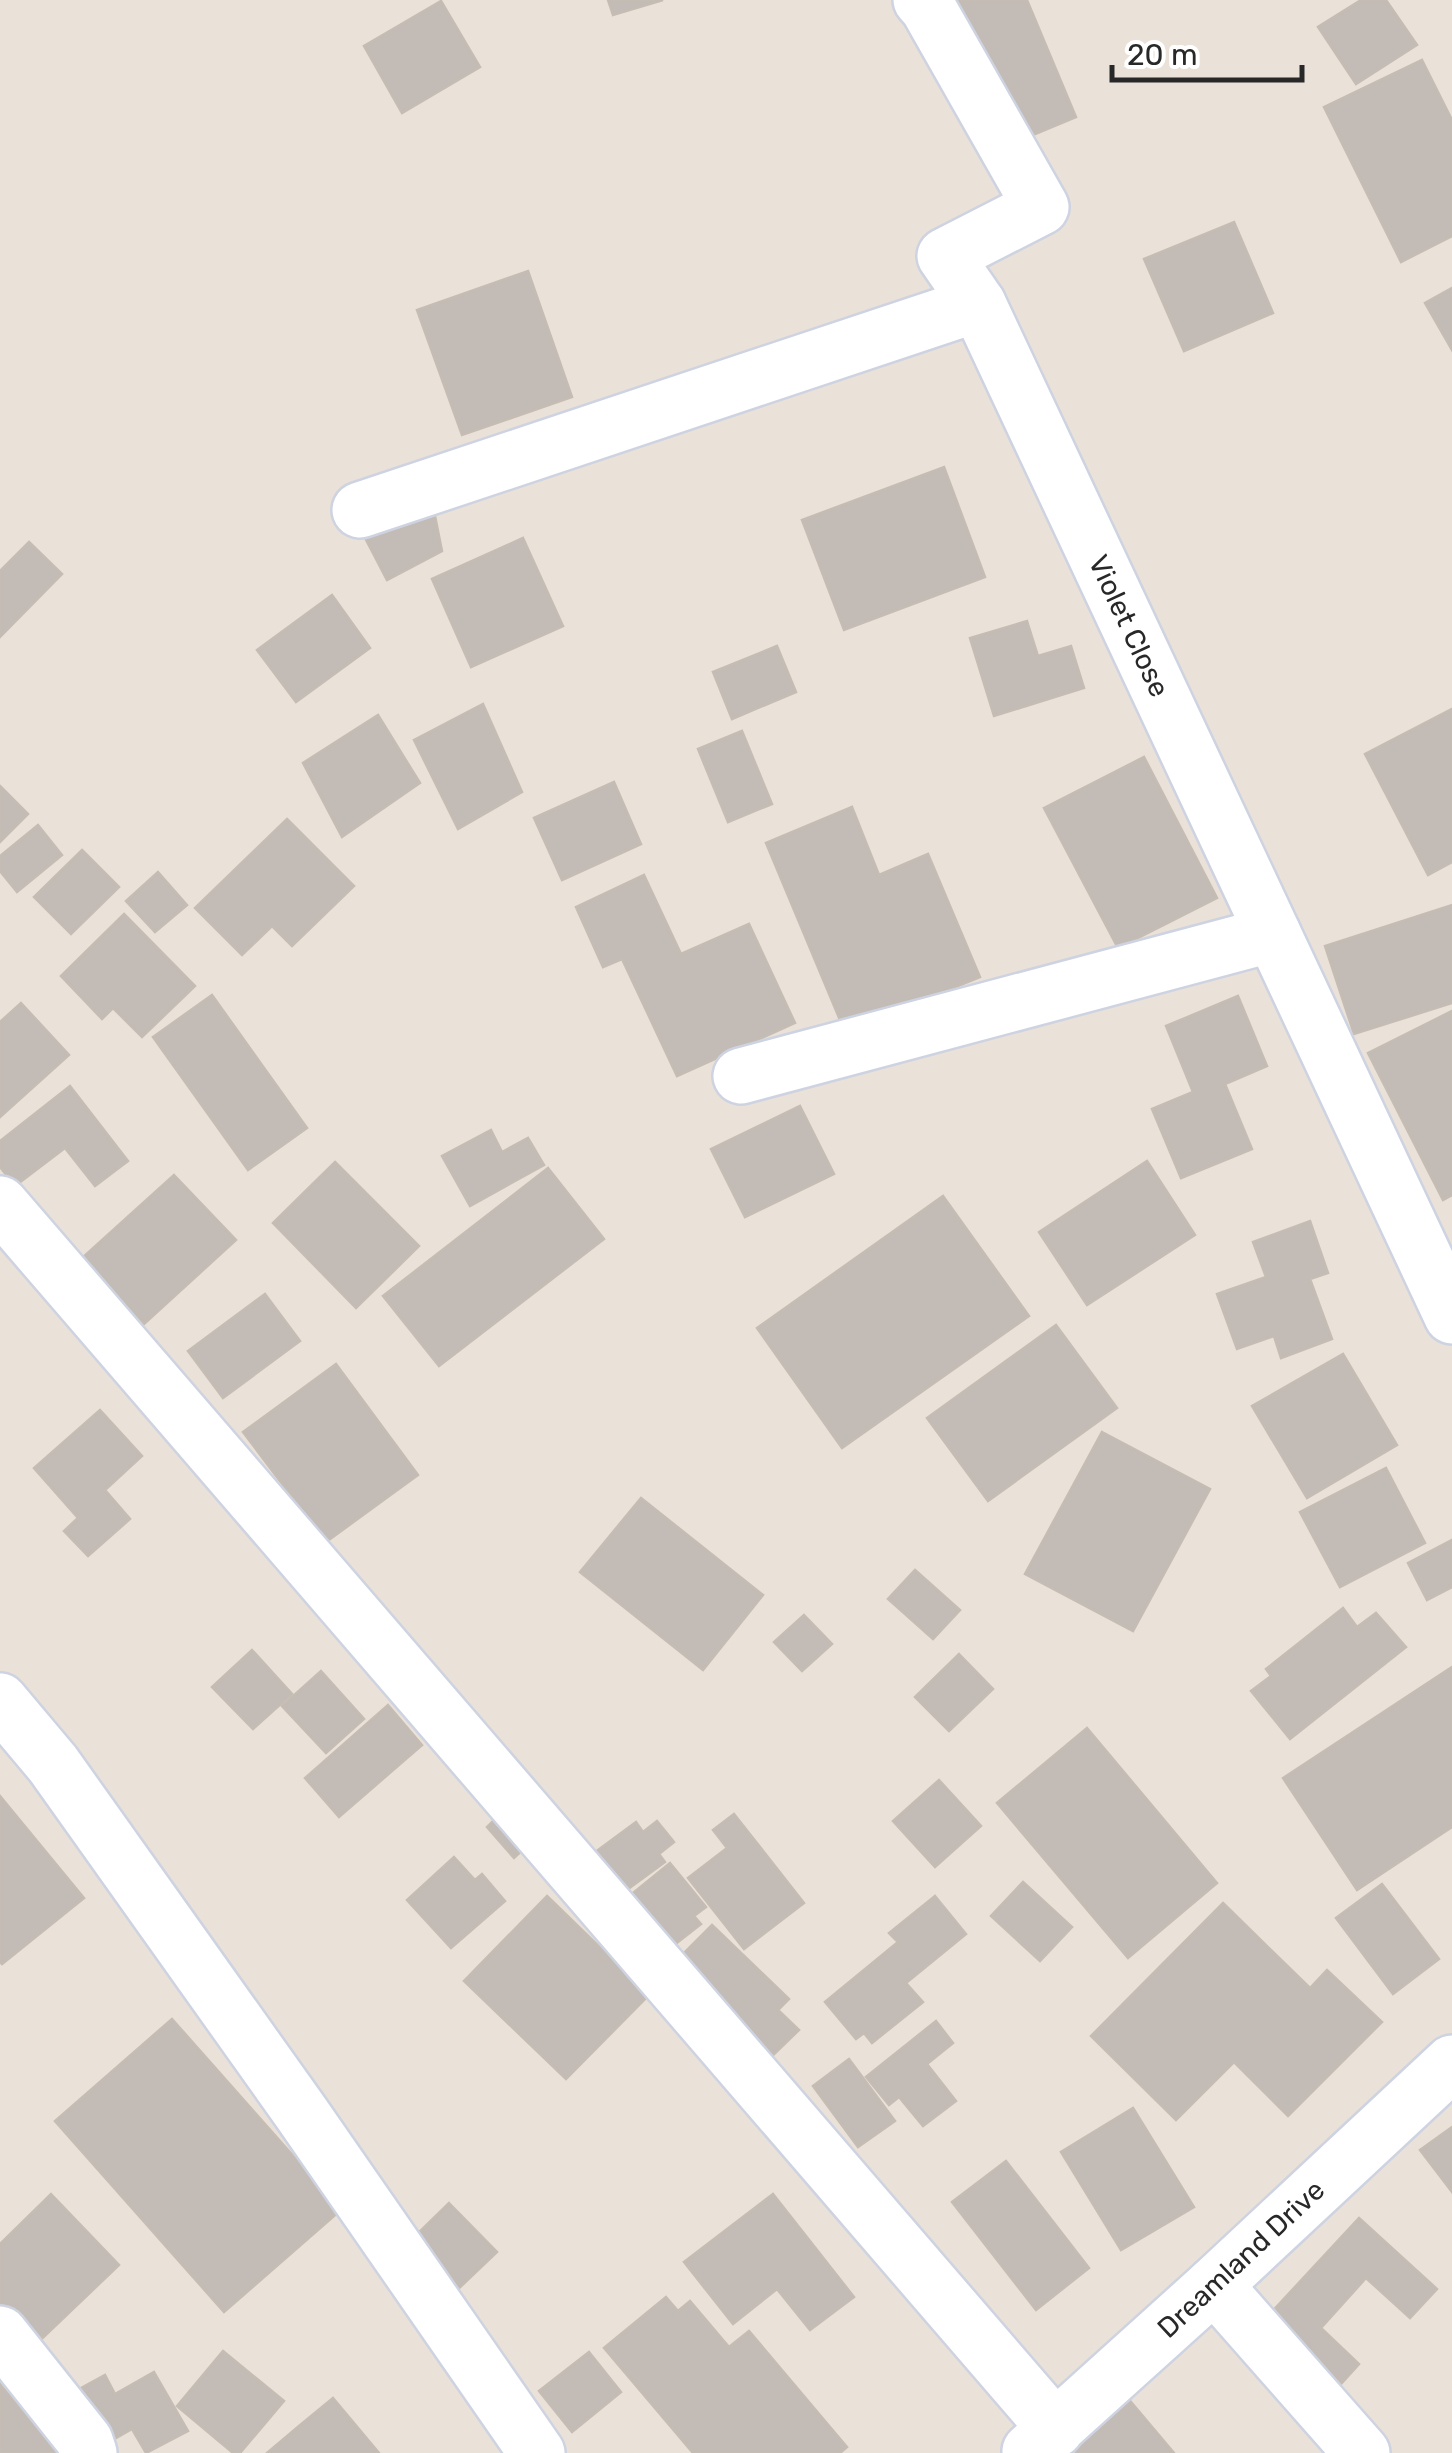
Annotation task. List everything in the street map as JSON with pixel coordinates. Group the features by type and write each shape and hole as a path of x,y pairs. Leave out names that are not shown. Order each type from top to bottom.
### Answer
{"street":[{"name":"Violet Close","path":"921,0 1041,207 945,256 978,304 1452,1316"},
{"path":"360,510 978,304"},
{"path":"741,1076 1273,934"},
{"path":"0,1204 1042,2441"},
{"path":"0,1700 76,1796 537,2453"},
{"name":"Dreamland Drive","path":"1042,2441 1452,2063"},
{"path":"1214,2284 1362,2453"},
{"path":"0,2334 90,2453"}],"building":[{"path":"608,0 663,0 613,15"},
{"path":"942,0 1027,0 1076,117 1021,140"},
{"path":"1361,0 1386,0 1417,45 1356,84 1318,27"},
{"path":"441,1 480,67 402,113 364,46"},
{"path":"1422,60 1452,120 1452,236 1401,262 1324,107"},
{"path":"1234,222 1273,313 1184,351 1144,259"},
{"path":"528,271 572,397 462,435 417,310"},
{"path":"1452,288 1452,350 1425,303"},
{"path":"944,467 985,577 844,630 802,520"},
{"path":"431,496 442,551 387,580 362,532"},
{"path":"523,538 563,626 471,667 432,579"},
{"path":"29,542 62,574 0,637 0,571"},
{"path":"332,595 370,648 296,702 257,650"},
{"path":"1027,621 1038,656 1071,646 1084,688 994,716 970,638"},
{"path":"777,646 796,692 732,719 713,672"},
{"path":"483,704 522,792 458,829 414,740"},
{"path":"1452,709 1452,862 1428,875 1365,754"},
{"path":"378,715 420,783 342,837 303,763"},
{"path":"742,731 772,804 728,822 698,749"},
{"path":"1144,757 1217,898 1118,948 1044,808"},
{"path":"614,782 641,844 562,880 534,818"},
{"path":"0,786 28,814 0,842"},
{"path":"852,807 879,875 928,854 980,977 845,1032 766,843"},
{"path":"287,819 354,886 292,946 272,926 242,955 195,908"},
{"path":"38,825 62,855 17,892 0,871 0,856"},
{"path":"82,850 119,887 71,934 34,897"},
{"path":"158,872 187,905 155,932 126,901"},
{"path":"644,875 681,954 749,924 795,1023 677,1076 622,959 603,967 576,907"},
{"path":"1452,905 1452,1003 1354,1034 1325,946"},
{"path":"124,914 195,986 142,1037 113,1008 102,1019 61,976"},
{"path":"212,995 307,1128 248,1170 153,1037"},
{"path":"1238,996 1267,1066 1225,1084 1252,1149 1181,1178 1152,1109 1193,1092 1166,1026"},
{"path":"21,1003 69,1055 0,1117 0,1022"},
{"path":"1452,1011 1452,1195 1443,1200 1368,1053"},
{"path":"70,1086 128,1161 95,1186 65,1148 15,1186 0,1167 0,1141"},
{"path":"800,1106 834,1174 745,1217 711,1149"},
{"path":"491,1130 502,1152 528,1138 544,1165 470,1206 442,1156"},
{"path":"1147,1161 1195,1235 1087,1305 1039,1232"},
{"path":"335,1162 419,1246 356,1308 273,1223"},
{"path":"548,1168 604,1239 439,1366 383,1296"},
{"path":"174,1175 236,1240 144,1324 81,1259"},
{"path":"943,1196 1029,1316 842,1448 757,1328"},
{"path":"1310,1221 1328,1273 1310,1279 1332,1339 1281,1358 1274,1336 1237,1349 1217,1294 1266,1277 1253,1242"},
{"path":"265,1294 300,1341 223,1398 188,1351"},
{"path":"1056,1325 1117,1408 988,1501 927,1418"},
{"path":"1343,1354 1397,1445 1307,1498 1252,1406"},
{"path":"336,1364 418,1475 326,1542 243,1432"},
{"path":"100,1410 142,1456 105,1490 130,1519 88,1556 64,1531 78,1518 34,1468"},
{"path":"1102,1432 1210,1489 1133,1631 1025,1574"},
{"path":"1386,1468 1425,1543 1340,1587 1300,1512"},
{"path":"641,1498 763,1595 703,1670 580,1572"},
{"path":"1452,1540 1452,1587 1427,1600 1408,1563"},
{"path":"915,1570 960,1610 933,1639 888,1599"},
{"path":"1343,1608 1357,1627 1376,1613 1406,1647 1290,1739 1251,1691 1271,1676 1266,1669"},
{"path":"804,1615 832,1644 802,1671 774,1642"},
{"path":"252,1650 292,1694 253,1729 212,1687"},
{"path":"959,1654 993,1689 949,1731 915,1697"},
{"path":"1452,1667 1452,1827 1357,1890 1283,1778"},
{"path":"321,1671 364,1719 326,1753 282,1706"},
{"path":"388,1705 422,1745 339,1817 305,1778"},
{"path":"1087,1728 1217,1883 1128,1958 997,1803"},
{"path":"939,1780 981,1826 935,1867 893,1821"},
{"path":"0,1796 84,1898 2,1964 0,1962"},
{"path":"734,1814 804,1903 744,1949 688,1878 727,1848 713,1830"},
{"path":"499,1815 527,1846 514,1858 487,1827"},
{"path":"657,1821 674,1842 659,1854 665,1862 624,1892 594,1853 636,1822 643,1832"},
{"path":"454,1857 475,1880 482,1874 505,1901 451,1948 407,1900"},
{"path":"670,1863 706,1907 694,1916 701,1924 669,1949 627,1898"},
{"path":"1023,1882 1072,1927 1040,1961 991,1916"},
{"path":"1382,1884 1439,1959 1393,1994 1336,1918"},
{"path":"547,1896 649,1995 566,2079 464,1981"},
{"path":"935,1896 966,1934 906,1983 923,2002 872,2043 864,2033 856,2039 825,2002 898,1942 889,1933"},
{"path":"1223,1903 1310,1988 1327,1970 1382,2022 1288,2116 1234,2062 1176,2120 1091,2036"},
{"path":"712,1925 789,1999 778,2010 799,2030 768,2060 671,1966"},
{"path":"172,2019 341,2210 224,2312 55,2121"},
{"path":"936,2021 953,2043 927,2064 956,2101 923,2126 899,2097 889,2105 866,2077"},
{"path":"849,2059 895,2121 858,2147 813,2086"},
{"path":"1133,2108 1194,2207 1121,2250 1061,2152"},
{"path":"1452,2127 1452,2192 1420,2150"},
{"path":"1006,2161 1089,2268 1036,2310 952,2202"},
{"path":"51,2194 119,2265 29,2351 0,2322 0,2244"},
{"path":"773,2194 854,2297 810,2330 777,2289 733,2324 684,2262"},
{"path":"449,2203 497,2252 455,2292 408,2243"},
{"path":"1359,2218 1437,2289 1410,2318 1366,2278 1321,2328 1359,2364 1341,2384 1268,2316"},
{"path":"666,2297 678,2311 690,2301 729,2347 749,2331 847,2447 840,2453 693,2453 604,2348"},
{"path":"223,2351 284,2401 240,2453 233,2453 177,2406"},
{"path":"589,2352 621,2392 572,2432 539,2391"},
{"path":"154,2372 188,2431 146,2453 132,2429 102,2446 72,2393 105,2375 115,2394"},
{"path":"0,2384 58,2453 0,2453"},
{"path":"1126,2396 1174,2453 1076,2453 1068,2443"},
{"path":"333,2398 379,2453 267,2453 299,2426"}]}
